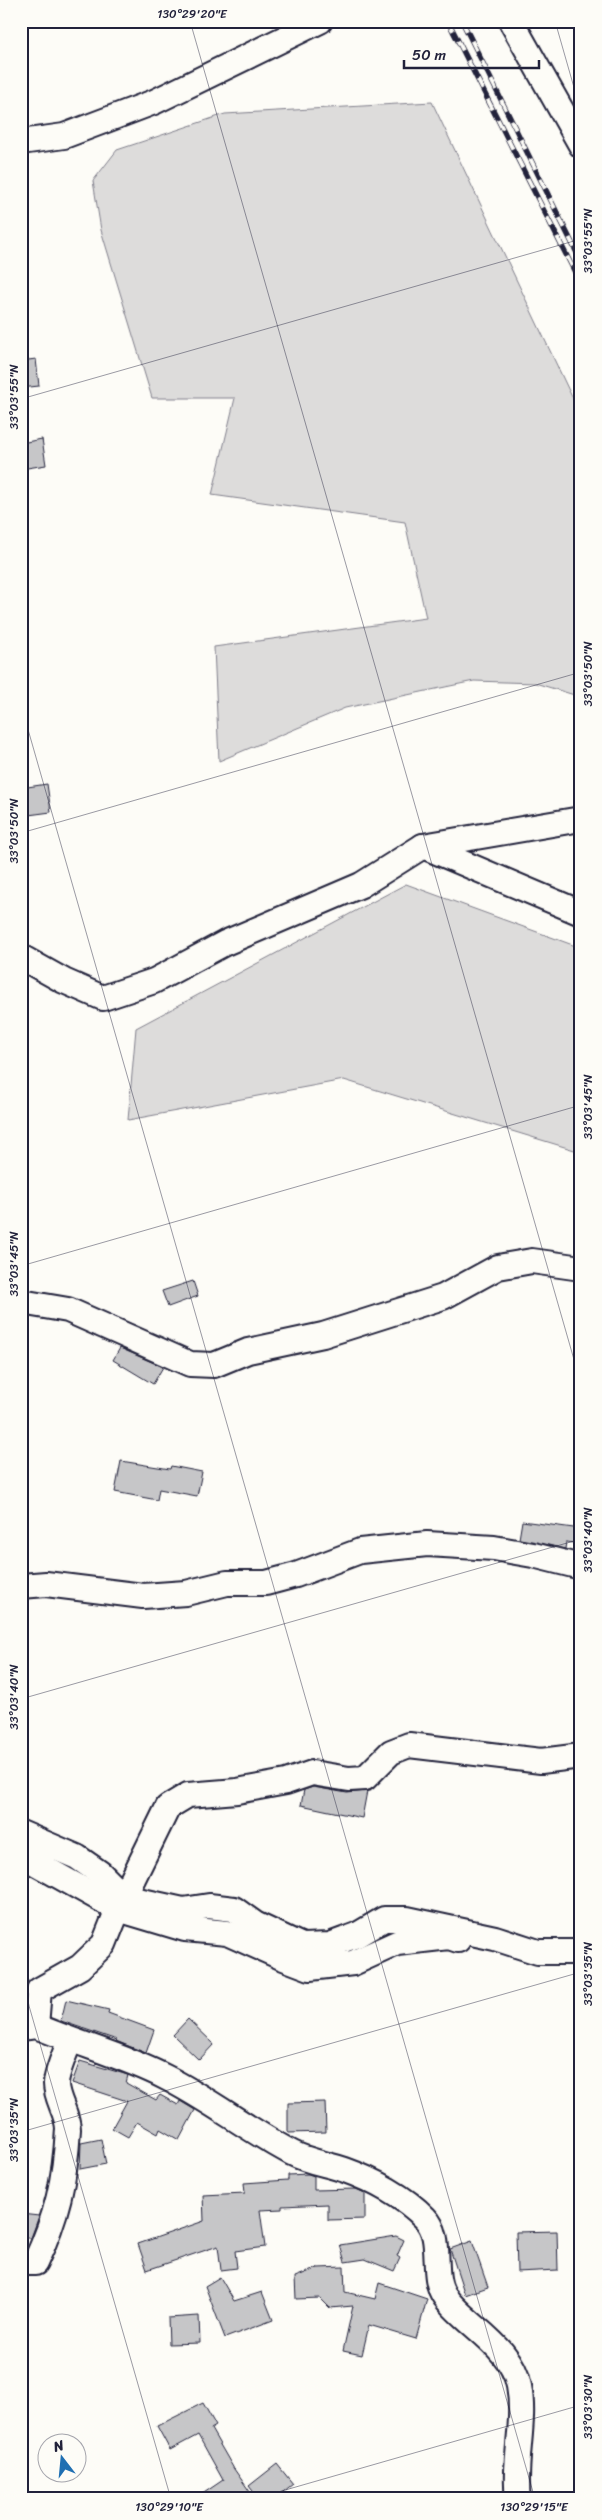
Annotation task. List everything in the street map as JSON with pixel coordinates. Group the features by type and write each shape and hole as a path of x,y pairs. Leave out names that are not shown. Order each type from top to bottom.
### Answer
{"street":[{"path":"21,142 64,136 154,102 320,21"},
{"path":"511,21 581,145"},
{"path":"21,957 64,982 103,998 154,981 225,944 361,885 423,846 581,818"},
{"path":"423,846 581,914"},
{"path":"21,1302 68,1310 190,1364 214,1365 248,1351 323,1335 443,1297 498,1267 532,1261 581,1268"},
{"path":"21,1586 46,1584 143,1596 186,1593 227,1583 266,1583 296,1575 360,1552 426,1544 494,1548 581,1567"},
{"path":"518,2499 515,2476 520,2415 519,2386 511,2363 444,2296 436,2267 434,2238 428,2220 406,2200 344,2170 326,2166 292,2153 165,2077 110,2053 28,2027 39,1990 80,1967 104,1944 121,1903 168,1807 188,1795 286,1782 312,1773 349,1779 365,1778 391,1752 409,1745 540,1761 581,1756"},
{"path":"21,1833 77,1857 100,1873 121,1903 183,1910 209,1906 234,1909 255,1924 302,1946 330,1945 357,1935 384,1919 407,1919 495,1938 538,1952 581,1952"},
{"path":"21,1855 121,1903 185,1929 227,1932 310,1968 353,1963 397,1943 449,1938 535,1964 581,1964"},
{"path":"21,2263 35,2262 52,2226 65,2172 64,2152 68,2127 56,2084 70,2040"}],"shaded area":[{"path":"432,102 581,416 581,697 535,683 474,681 345,708 219,761 214,647 426,618 405,522 212,495 235,398 152,398 101,230 93,181 117,150 225,114"},
{"path":"406,884 581,948 581,1152 344,1080 128,1120 136,1028"}],"building":[{"path":"36,359 39,386 21,388 21,361"},
{"path":"42,439 46,465 21,469 21,443"},
{"path":"47,784 51,812 21,816 21,788"},
{"path":"193,1281 198,1296 168,1307 162,1291"},
{"path":"120,1348 163,1367 153,1384 113,1360"},
{"path":"121,1461 170,1469 171,1466 202,1472 197,1496 159,1489 157,1500 115,1492"},
{"path":"522,1521 581,1529 581,1544 566,1542 565,1549 519,1539"},
{"path":"313,1787 347,1793 367,1791 362,1818 301,1805 304,1790"},
{"path":"66,2000 109,2010 108,2013 154,2030 146,2053 117,2040 61,2021"},
{"path":"188,2019 214,2044 199,2060 173,2035"},
{"path":"80,2061 128,2075 126,2083 156,2100 160,2095 178,2105 180,2101 195,2110 179,2140 160,2129 158,2134 137,2122 128,2137 112,2128 127,2101 72,2083"},
{"path":"325,2102 326,2132 288,2133 288,2103"},
{"path":"101,2139 106,2164 80,2169 81,2143"},
{"path":"308,2174 314,2176 314,2190 356,2189 365,2193 365,2219 328,2220 328,2204 282,2206 282,2209 260,2210 265,2247 235,2251 237,2268 221,2270 218,2246 147,2270 138,2244 204,2221 203,2195 245,2193 244,2183 288,2180 288,2175"},
{"path":"21,2214 39,2216 31,2238 21,2238"},
{"path":"557,2231 558,2270 517,2272 516,2232"},
{"path":"396,2236 404,2240 397,2256 400,2258 394,2271 365,2259 345,2262 340,2245"},
{"path":"472,2241 488,2287 465,2295 450,2249"},
{"path":"344,2267 345,2292 375,2299 379,2283 427,2299 416,2339 369,2325 362,2355 343,2351 353,2306 330,2308 320,2298 296,2299 295,2277 318,2268"},
{"path":"220,2277 234,2301 262,2292 273,2320 225,2338 205,2286"},
{"path":"199,2316 200,2343 169,2344 168,2318"},
{"path":"203,2403 216,2426 211,2429 234,2469 255,2499 195,2499 223,2480 198,2435 170,2450 157,2426"},
{"path":"277,2464 293,2484 274,2499 259,2499 249,2486"}],"railway":[{"path":"448,21 581,284"},
{"path":"462,21 581,261"}]}
